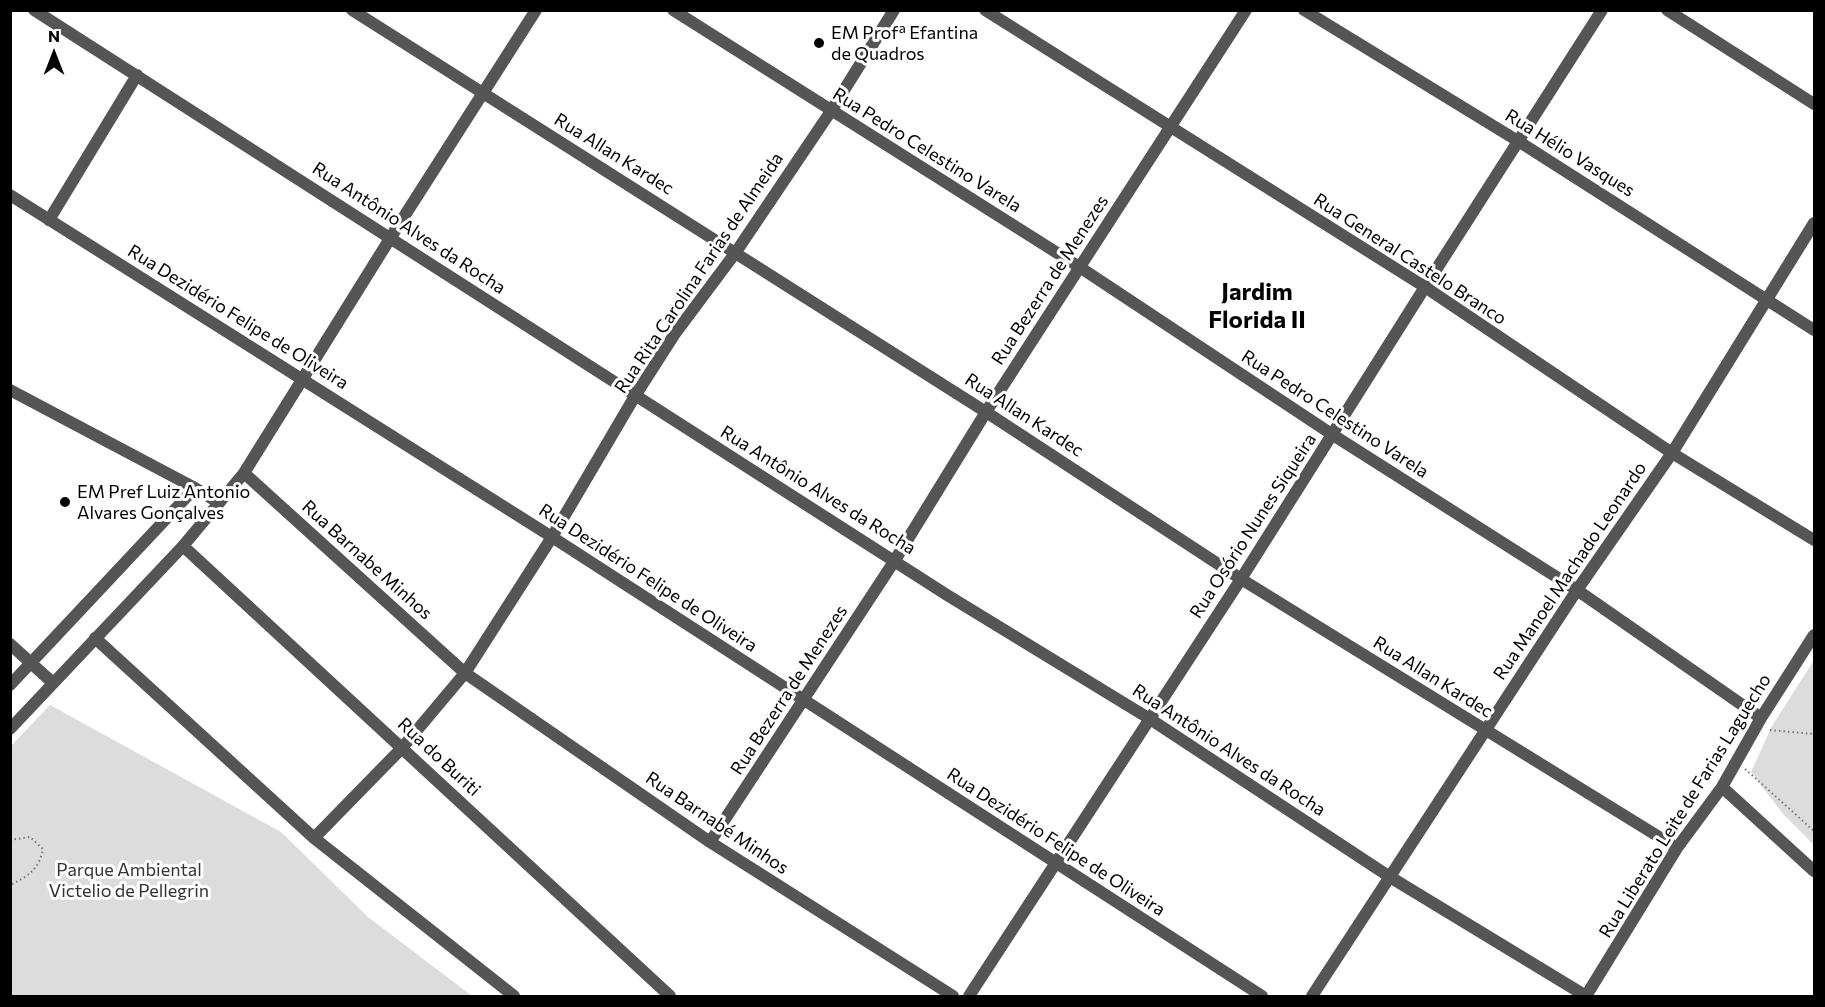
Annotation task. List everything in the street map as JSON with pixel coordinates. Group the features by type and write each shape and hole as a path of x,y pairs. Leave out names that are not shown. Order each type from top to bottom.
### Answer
{"street":[{"name":"Rua Antônio Alves da Rocha","path":"34,10 947,595 1150,718 1390,877 1586,996"},
{"name":"Rua Allan Kardec","path":"352,10 986,412 1241,579 1677,848"},
{"path":"10,729 183,546 244,473 536,10"},
{"name":"Rua Pedro Celestino Varela","path":"673,10 1081,267 1333,435 1577,590 1758,723"},
{"name":"Rua Rita Carolina Farias de Almeida","path":"314,838 402,748 465,673 552,537 635,396 674,335 736,252 831,111 894,10"},
{"name":"Rua General Castelo Branco","path":"985,10 1425,287 1672,453 1815,540"},
{"name":"Rua Bezerra de Menezes","path":"710,842 895,560 986,412 1246,10"},
{"name":"Rua Hélio Vasques","path":"1304,10 1518,141 1815,330"},
{"name":"Rua Osório Nunes Siqueira","path":"969,996 1241,579 1602,10"},
{"path":"1667,10 1815,104"},
{"path":"49,220 137,75"},
{"name":"Rua Dezidério Felipe de Oliveira","path":"10,195 552,537 1262,996"},
{"name":"Rua Manoel Machado Leonardo","path":"1312,996 1577,590 1672,453 1815,223"},
{"path":"10,390 219,503"},
{"name":"Rua Barnabe Minhos","path":"244,473 465,673"},
{"path":"10,685 195,488"},
{"name":"Rua do Buriti","path":"183,546 670,996"},
{"name":"Rua Liberato Leite de Farias Laguecho","path":"1586,996 1677,848 1722,787 1758,723 1815,635"},
{"path":"95,638 314,838 514,996"},
{"path":"10,644 53,683"},
{"name":"Rua Barnabé Minhos","path":"465,673 710,842 952,996"},
{"path":"1722,787 1815,871"}],"path":[{"path":"1758,723 1815,734"},
{"path":"1736,761 1815,831"},
{"path":"10,840 30,837 43,849 40,863 24,878 10,885"}],"green space":[{"path":"1814,660 1814,845 1783,814 1751,772 1772,726"},
{"name":"Parque Ambiental Victelio de Pellegrin","path":"50,705 281,832 368,917 472,996 11,996 11,746"}],"place":[{"name":"EM Profª Efantina de Quadros","path":"819,43"},
{"name":"EM Pref Luiz Antonio Alvares Gonçalves","path":"65,502"}],"district":[{"name":"Jardim Florida II","path":"1257,306"}]}
